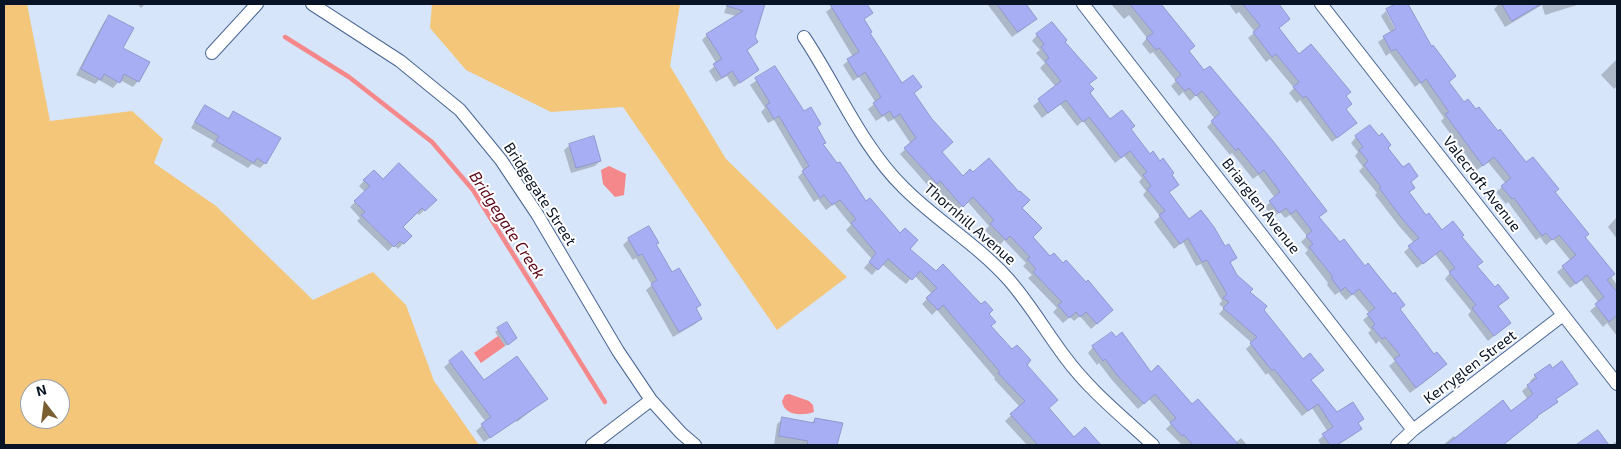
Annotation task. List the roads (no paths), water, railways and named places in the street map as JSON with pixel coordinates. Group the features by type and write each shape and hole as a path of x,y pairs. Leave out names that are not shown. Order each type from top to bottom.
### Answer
{"street":[{"path":"212,53 257,4"},
{"name":"Bridgegate Street","path":"312,4 400,61 460,110 501,160 532,207 618,351 652,400 680,434 694,445"},
{"name":"Briarglen Avenue","path":"1083,4 1414,430"},
{"name":"Valecroft Avenue","path":"1321,4 1617,384"},
{"name":"Thornhill Avenue","path":"804,37 822,64 867,142 903,188 993,263 1015,287 1065,358 1082,377 1153,445"},
{"name":"Kerryglen Street","path":"1397,445 1563,315"},
{"path":"592,445 652,400"}],"waterway":[{"name":"Bridgegate Creek","path":"285,37 349,77 432,142 473,190 605,402"}]}
